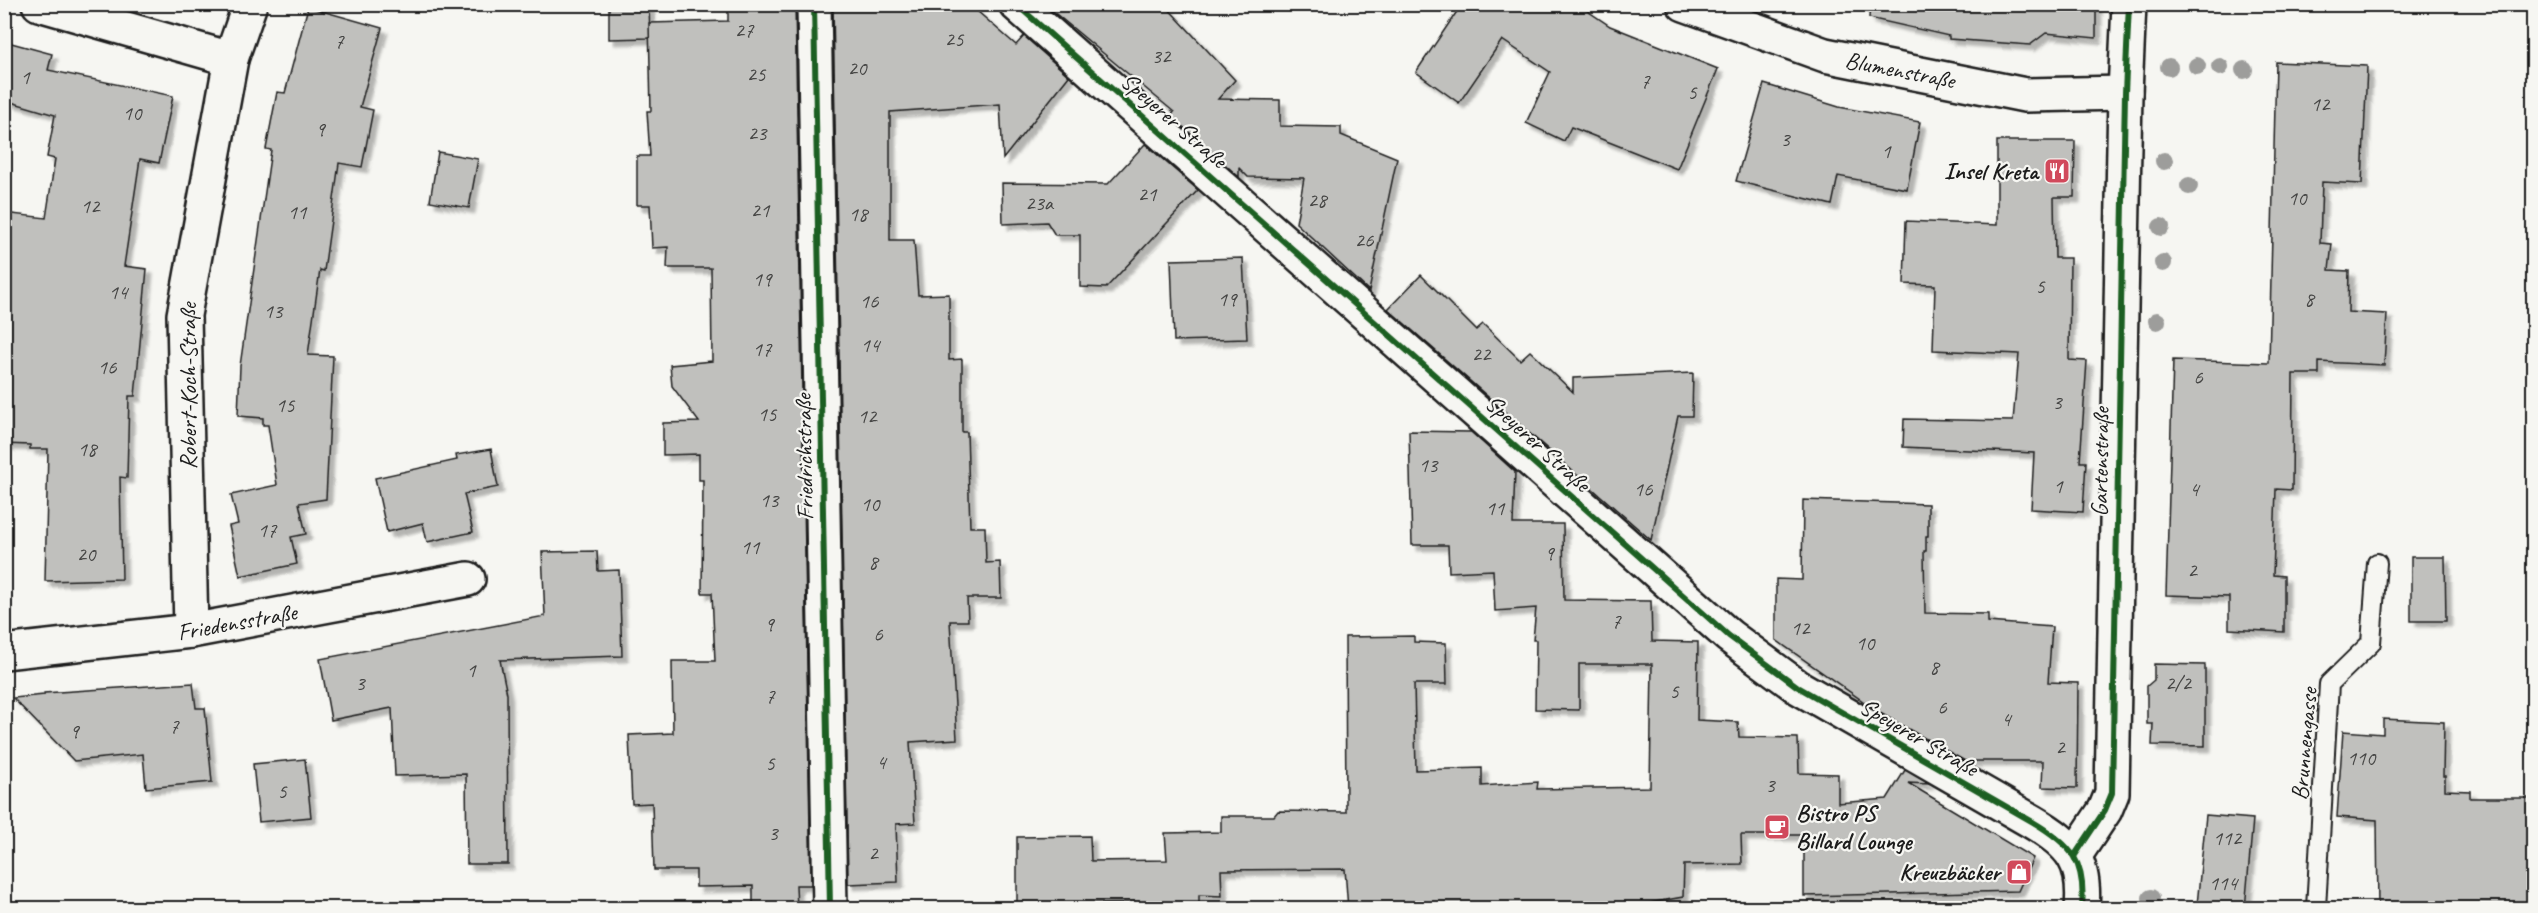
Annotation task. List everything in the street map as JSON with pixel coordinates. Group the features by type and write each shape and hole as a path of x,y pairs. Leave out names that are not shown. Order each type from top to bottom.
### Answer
{"street":[{"path":"39,4 231,59"},
{"name":"Robert-Koch-Straße","path":"191,632 184,315 231,59 250,4"},
{"name":"Friedrichstraße","path":"814,4 830,909"},
{"name":"Speyerer Straße","path":"1016,4 1729,636 1798,687 2051,833 2074,855"},
{"name":"Blumenstraße","path":"1684,4 1837,58 2025,94 2125,93"},
{"name":"Gartenstraße","path":"2074,855 2106,810 2112,793 2125,93 2129,4"},
{"name":"Friedensstraße","path":"4,652 191,632 468,579"},
{"path":"2074,855 2082,880 2082,909"}],"lane":[{"name":"Brunnengasse","path":"2316,909 2329,684 2371,643 2377,563"}],"building":[{"path":"609,4 649,4 650,38 609,39"},
{"path":"728,4 795,4 811,885 796,885 797,909 753,909 753,886 696,887 696,870 654,870 652,803 632,804 629,735 673,733 672,661 715,661 712,593 702,593 703,480 699,480 699,454 663,455 663,423 699,422 672,386 670,365 712,361 711,268 667,268 668,247 652,248 650,205 637,205 637,156 650,156 647,111 651,111 649,23 728,21"},
{"path":"833,4 969,4 1016,45 1024,36 1069,76 1003,159 1000,104 890,112 890,240 914,240 918,295 949,294 949,360 962,359 962,432 967,432 970,527 985,527 986,563 1000,562 1001,598 967,598 968,621 950,621 957,739 910,742 915,823 896,824 898,882 848,884"},
{"path":"1054,4 1164,4 1235,80 1218,99 1280,100 1280,126 1341,127 1341,135 1397,158 1369,291 1296,223 1304,178 1248,177 1239,168 1239,177 1171,116 1174,112 1050,9"},
{"path":"1462,4 1577,4 1610,26 1718,69 1677,169 1571,127 1564,141 1526,123 1550,72 1502,40 1459,103 1416,72"},
{"path":"1870,4 2096,4 2096,38 2046,33 2030,45 1949,39 1949,36 1869,18"},
{"path":"308,7 382,28 360,107 373,110 362,167 339,163 324,271 320,270 308,355 333,356 326,499 299,503 306,534 291,537 297,564 240,576 229,526 238,524 231,495 277,485 268,425 263,425 263,418 238,416 240,366 271,150 266,149 277,92 285,93"},
{"path":"4,41 52,54 48,70 173,96 159,163 140,159 124,266 147,269 135,396 129,396 127,478 120,477 122,579 45,581 48,449 30,449 30,445 4,444 4,213 46,218 55,159 47,157 55,115 4,100"},
{"path":"2276,62 2367,66 2362,184 2322,182 2320,243 2332,244 2329,270 2349,271 2348,312 2387,314 2384,365 2319,362 2319,374 2293,374 2292,490 2276,489 2273,575 2284,576 2284,632 2229,629 2229,597 2166,595 2173,360 2269,363"},
{"path":"1764,84 1839,107 1920,122 1907,189 1838,176 1832,205 1736,181"},
{"path":"1997,141 2075,141 2074,197 2054,197 2055,258 2070,258 2069,360 2087,361 2080,462 2086,462 2083,512 2031,509 2034,453 1903,447 1904,419 2013,421 2019,354 1933,350 1935,285 1904,284 1906,221 1997,225"},
{"path":"1145,144 1198,190 1106,288 1080,287 1080,235 1055,235 1047,222 1003,224 1002,183 1108,184"},
{"path":"438,152 478,159 469,208 430,201"},
{"path":"1243,258 1247,339 1174,341 1171,260"},
{"path":"1421,275 1476,330 1483,324 1520,360 1530,351 1573,392 1573,378 1693,373 1692,416 1678,416 1651,540 1388,309"},
{"path":"1409,431 1471,432 1515,472 1513,524 1563,524 1564,600 1651,601 1652,641 1698,642 1697,720 1738,722 1739,737 1798,738 1799,773 1838,774 1838,803 1887,799 1905,770 1929,784 1908,783 2033,858 2018,891 1804,896 1804,835 1741,835 1742,864 1684,865 1683,897 1615,909 1348,909 1345,869 1221,870 1222,896 1199,895 1199,909 1168,909 1168,903 1017,904 1017,837 1090,836 1091,861 1167,860 1165,833 1221,832 1221,816 1274,816 1278,811 1346,812 1345,637 1414,636 1414,642 1446,643 1447,684 1414,684 1416,770 1482,768 1482,786 1538,782 1537,789 1650,787 1652,664 1579,664 1579,710 1535,709 1536,640 1533,640 1536,608 1495,611 1493,570 1449,572 1448,545 1412,545"},
{"path":"491,449 498,487 464,494 473,532 427,542 423,523 387,532 375,478 457,460 456,455"},
{"path":"1803,500 1928,504 1928,536 1926,536 1926,551 1924,551 1925,613 1988,614 1988,622 2052,627 2048,682 2078,683 2077,788 2042,787 2043,761 1965,761 1880,713 1776,640 1776,579 1802,580"},
{"path":"597,551 598,571 619,570 622,656 500,660 507,694 508,864 467,864 466,774 395,776 392,708 331,720 320,659 545,616 542,552"},
{"path":"2411,557 2445,557 2446,621 2411,621"},
{"path":"2154,664 2205,665 2205,746 2152,745 2153,724 2147,724 2147,686 2154,680"},
{"path":"193,683 196,708 205,708 212,782 146,788 143,754 74,761 13,698 44,695 44,693"},
{"path":"2383,719 2444,722 2445,790 2470,791 2470,798 2534,798 2534,909 2378,909 2377,820 2337,817 2343,731 2383,734"},
{"path":"305,759 311,817 259,822 253,764"},
{"path":"2206,815 2253,819 2245,909 2197,905"}],"cycle path":[{"path":"814,4 830,908"},
{"path":"1016,4 1729,636 1798,687 2033,822 2058,839 2074,856 2079,867 2082,878 2082,908"},
{"path":"2075,855 2105,810 2112,793 2125,93 2129,4"}],"place":[{"name":"Insel Kreta","path":"2057,171"},
{"name":"Bistro PS Billard Lounge","path":"1777,827"},
{"name":"Kreuzbäcker","path":"2019,872"}]}
